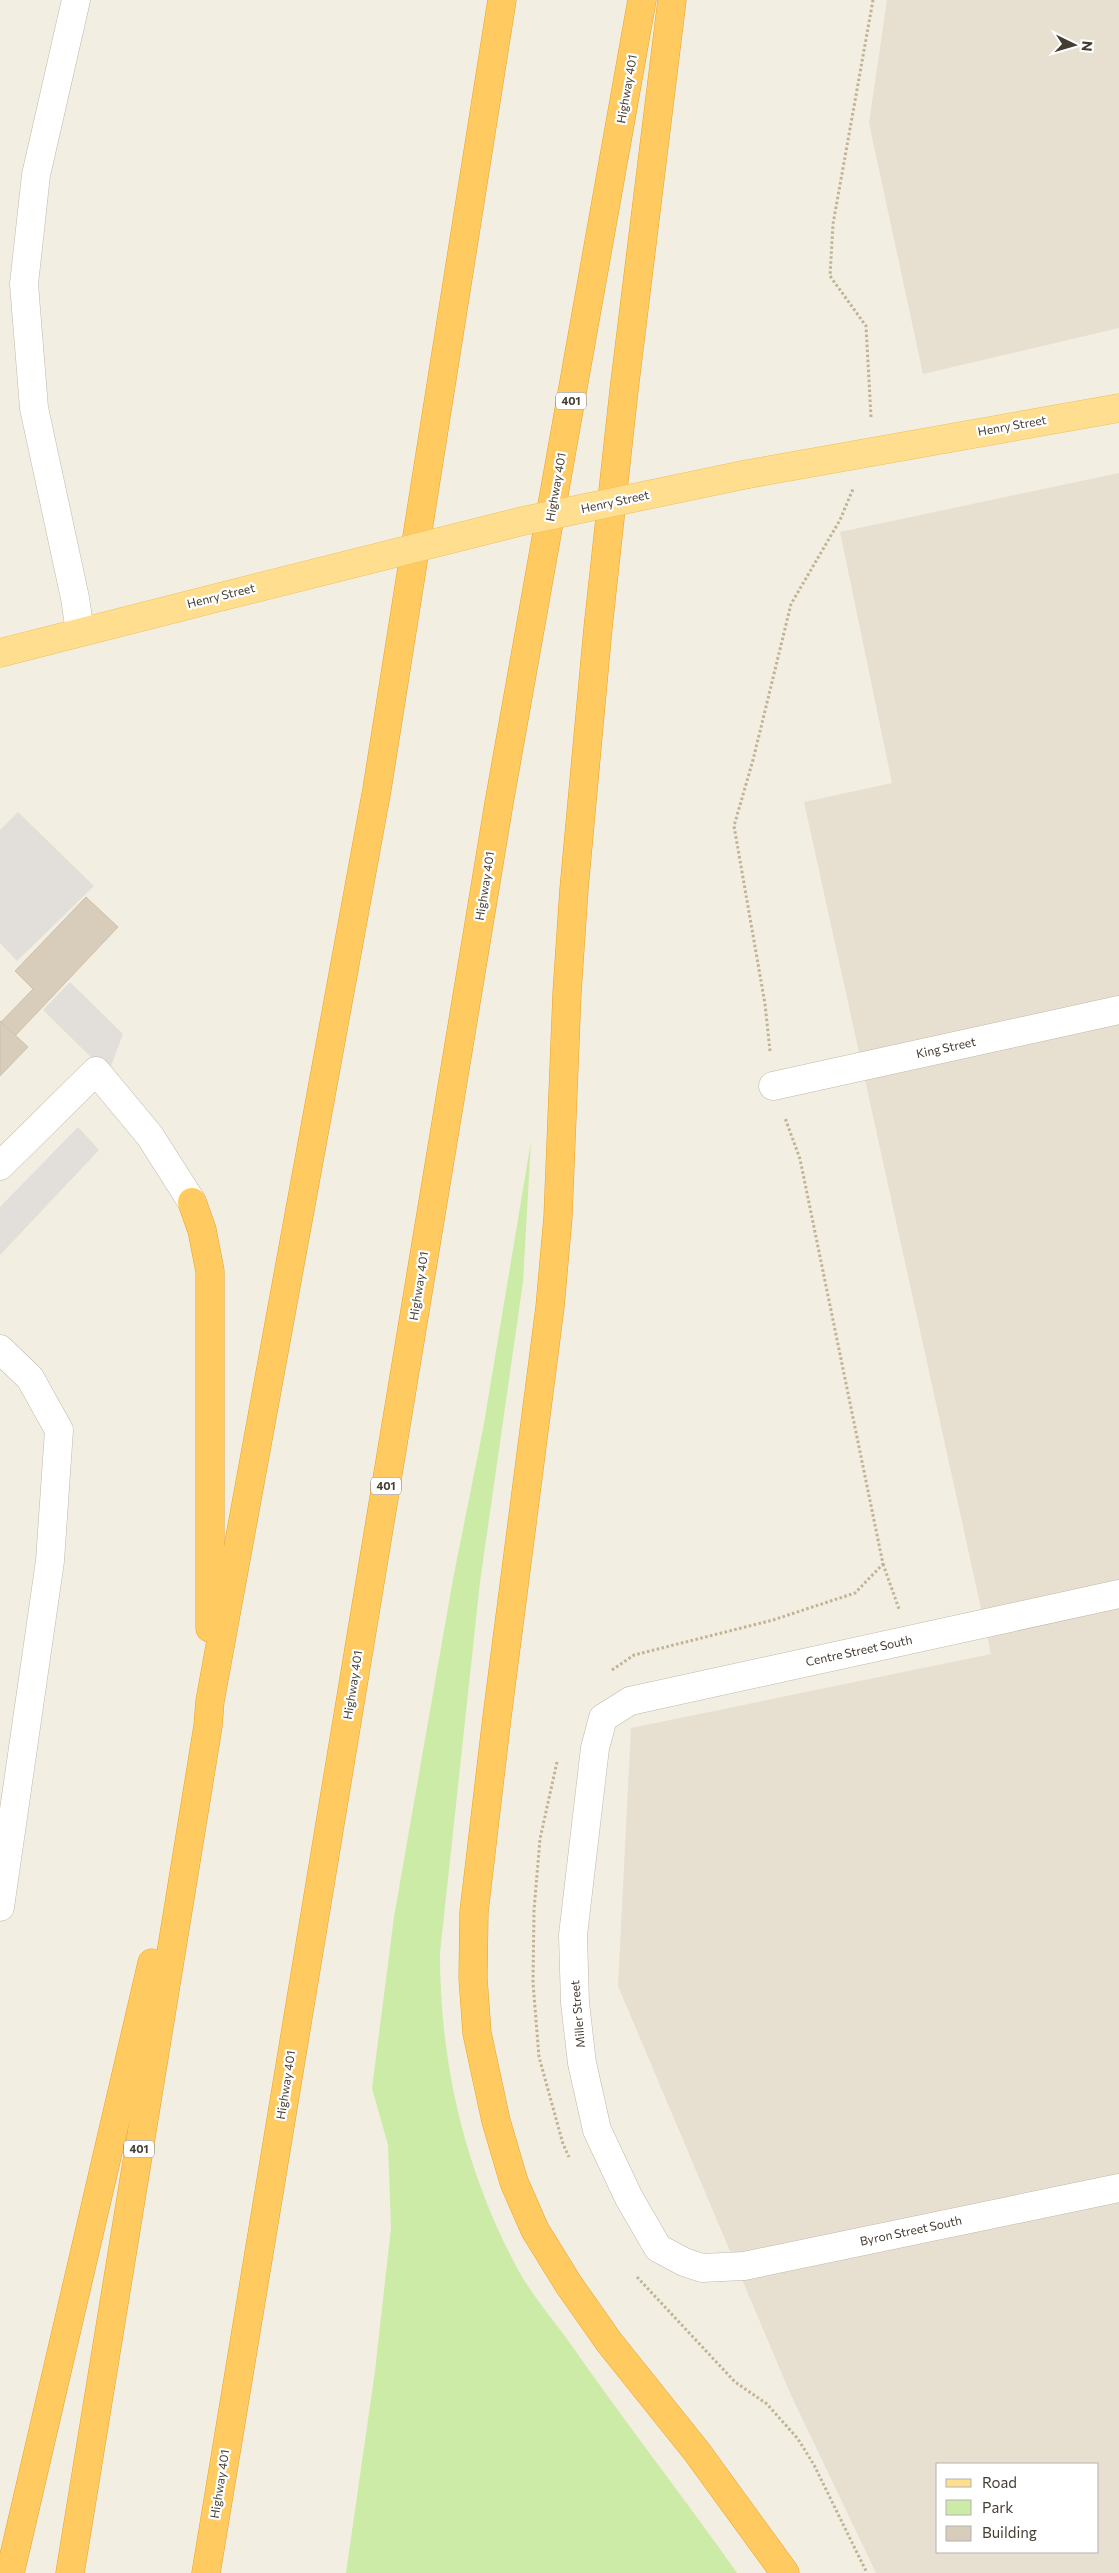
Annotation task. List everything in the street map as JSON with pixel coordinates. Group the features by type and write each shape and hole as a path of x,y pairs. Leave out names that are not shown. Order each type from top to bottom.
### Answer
{"highway":[{"name":"401","path":"70,2573 209,1713 377,789 502,0"},
{"name":"Highway 401","path":"206,2573 499,803 642,0"},
{"path":"672,0 598,628 574,889 566,1003 558,1217 550,1307 474,1912 472,1978 477,2034 496,2121 514,2182 535,2230 569,2286 609,2342 697,2452 785,2573"},
{"path":"10,2573 209,1713 210,1271 202,1230 192,1202"},
{"path":"219,2573 273,2168"}],"main road":[{"name":"Henry Street","path":"0,653 523,520 871,450 1119,408"}],"street":[{"path":"76,0 36,175 24,284 34,408 75,598 80,632"},
{"name":"King Street","path":"773,1086 1119,1010"},
{"path":"0,1166 96,1072 150,1136 192,1202"},
{"path":"0,1349 30,1378 59,1430 50,1561 0,1906"},
{"name":"Centre Street South","path":"603,1718 630,1701 1119,1594"},
{"name":"Miller Street","path":"603,1718 595,1748 573,1935 575,2003 582,2064 597,2130 629,2198 658,2248 684,2262 702,2268"},
{"name":"Byron Street South","path":"702,2268 744,2266 1119,2188"}],"path":[{"path":"873,0 833,224 830,276 866,326 871,400 871,450 840,520 791,604 753,760 734,826 765,1004 773,1086 800,1159 883,1564 896,1600 906,1640"},
{"path":"605,1675 634,1655 773,1620 855,1593 883,1564"},
{"path":"558,1758 540,1839 534,1910 533,1983 539,2057 563,2144 571,2160"},
{"path":"636,2275 736,2382 767,2404 798,2439 814,2465 867,2573"}],"shaded area":[{"path":"887,0 1119,0 1119,328 923,374 869,123"},
{"path":"1119,473 1119,2573 876,2573 790,2393 618,1986 631,1728 991,1654 804,802 892,783 840,532"},
{"path":"18,812 94,886 17,961 0,943 0,830"},
{"path":"70,982 123,1034 108,1074 43,1010"},
{"path":"78,1127 99,1150 0,1255 0,1207"}],"green space":[{"path":"531,1141 523,1282 480,1582 440,1953 441,1994 450,2074 458,2114 482,2191 516,2266 534,2296 737,2573 346,2573 375,2371 391,2228 388,2145 372,2088 394,1917 453,1579 483,1429"}],"building":[{"path":"86,897 118,927 15,1036 1,1022 33,989 15,971"},
{"path":"0,1021 28,1047 0,1076"}]}
